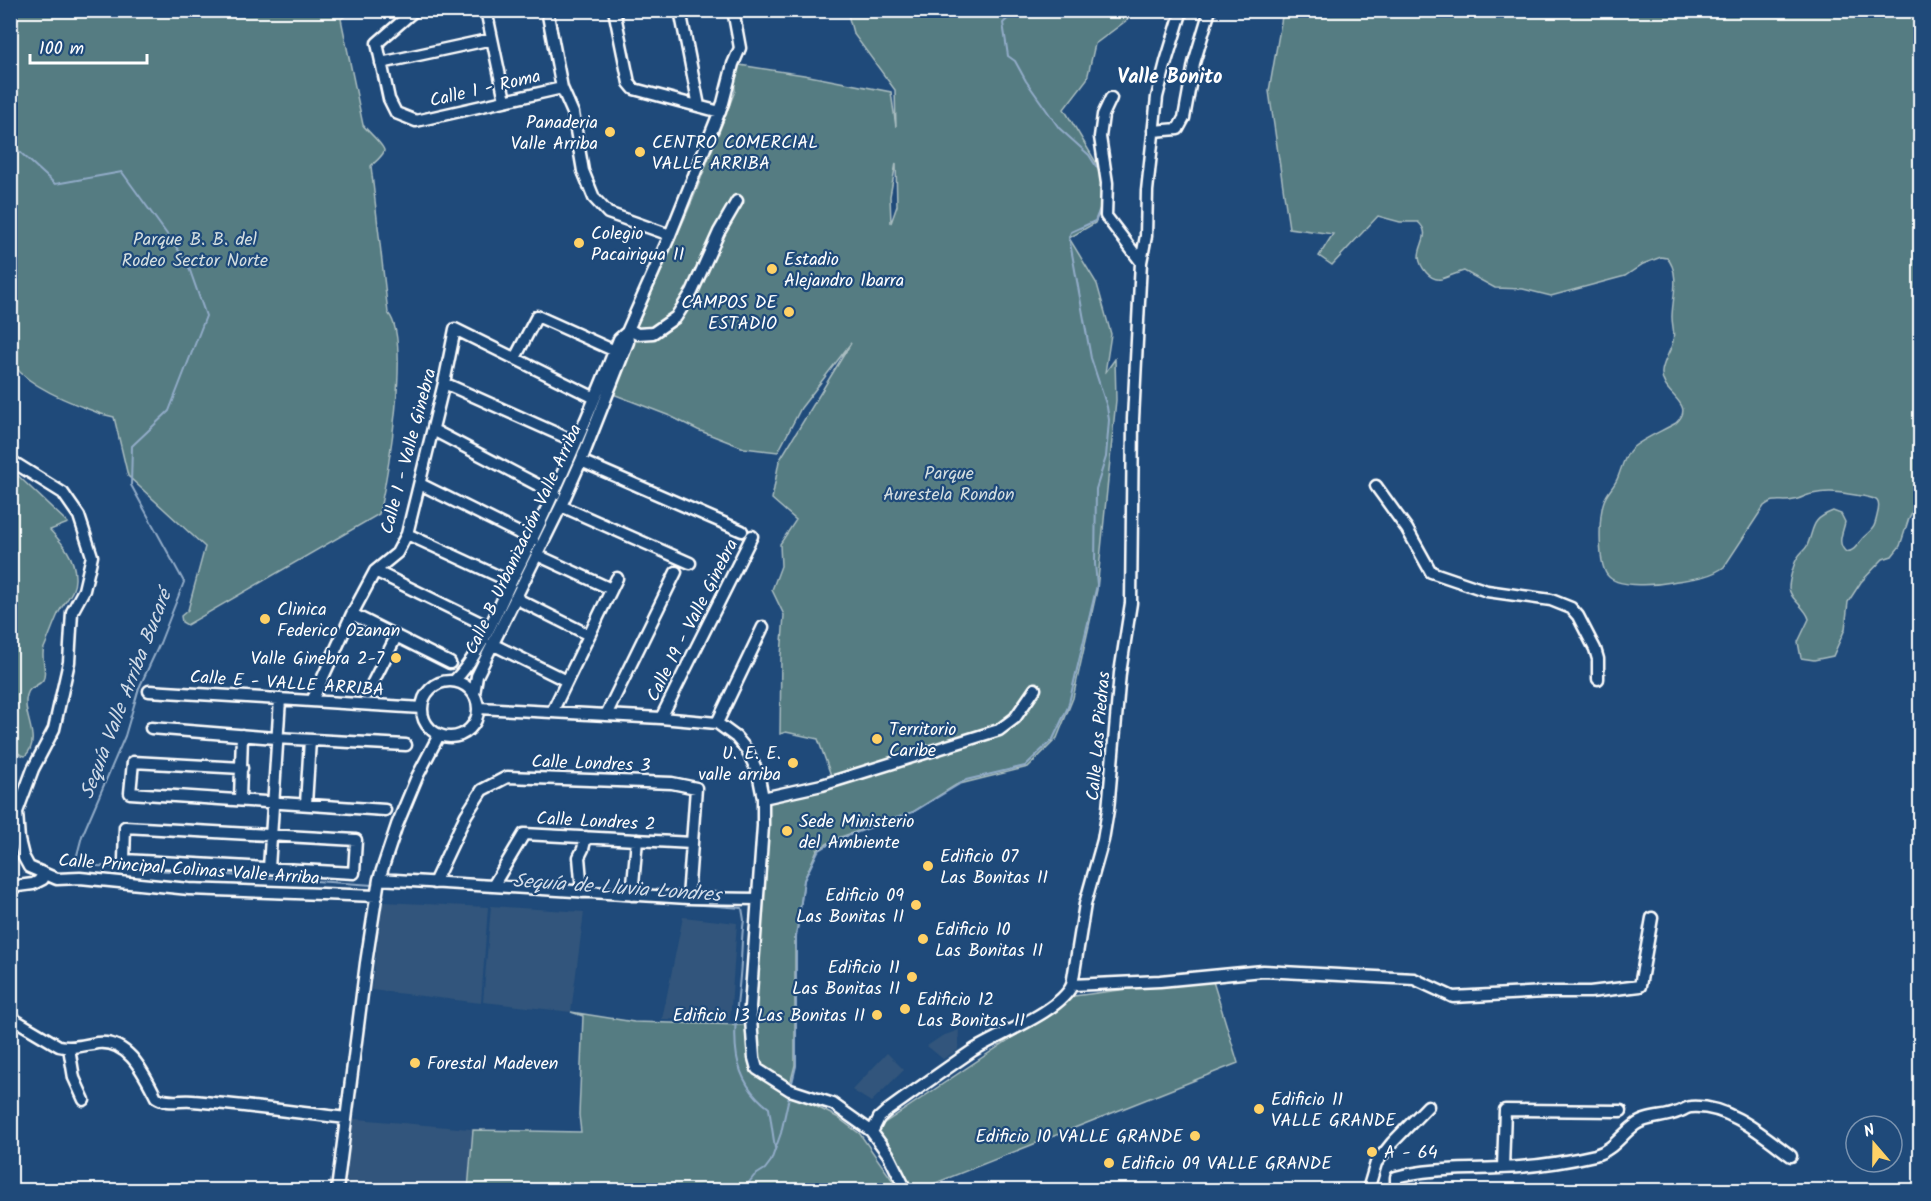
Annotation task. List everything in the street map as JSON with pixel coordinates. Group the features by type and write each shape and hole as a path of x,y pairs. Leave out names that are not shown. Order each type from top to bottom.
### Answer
{"street":[{"name":"Calle 1 - Roma","path":"415,10 377,43 389,99 396,113 416,121 562,88"},
{"path":"486,10 505,100"},
{"path":"547,10 562,88 573,113 583,171 594,198 608,213 670,235"},
{"path":"614,10 629,83 634,89 720,112"},
{"path":"680,10 699,106"},
{"name":"Calle B Urbanización Valle Arriba","path":"454,681 465,669 489,627 555,494 619,339 628,330 670,235 720,112 740,48 733,10"},
{"name":"Calle Las Piedras","path":"1072,985 1085,904 1103,840 1108,810 1120,673 1131,603 1133,419 1147,191 1157,97 1182,10"},
{"path":"1154,131 1178,129 1184,118 1194,63 1210,10"},
{"path":"381,63 492,39"},
{"path":"1111,98 1103,115 1100,138 1107,183 1106,216 1141,262"},
{"path":"628,330 637,334 652,333 676,317 692,291 719,232 737,201"},
{"path":"595,398 515,358 537,316 615,351"},
{"name":"Calle 1 - Valle Ginebra","path":"312,701 352,614 375,571 397,553 407,534 455,328 515,358"},
{"name":"Calle B Urbanización Valle Arriba","path":"474,694 477,676 581,461 628,342 628,330"},
{"path":"444,383 576,442"},
{"path":"433,430 555,494"},
{"name":"Calle Principal Colinas Valle Arriba","path":"10,460 63,493 80,516 92,556 84,590 72,612 69,662 54,729 33,769 17,812 19,840 23,856 29,867 57,879 80,878 189,889 376,896"},
{"name":"Calle 19 - Valle Ginebra","path":"581,461 747,534 662,718"},
{"path":"420,484 532,540"},
{"path":"1376,486 1407,529 1431,572 1487,591 1551,600 1571,608 1578,616 1595,649 1598,659 1598,679"},
{"path":"561,506 690,563"},
{"path":"407,534 512,582"},
{"path":"537,555 611,589"},
{"path":"375,571 489,627"},
{"path":"606,715 676,572"},
{"path":"552,712 617,578"},
{"path":"514,598 589,635"},
{"path":"352,614 450,663"},
{"path":"717,723 763,627"},
{"path":"367,694 396,637"},
{"path":"492,644 567,681"},
{"path":"444,681 454,681 466,686 474,694 479,708 474,723 465,733 457,737 432,732 423,716 422,708 429,691 444,681"},
{"path":"763,798 822,785 999,730 1015,718 1035,689"},
{"name":"Calle E - VALLE ARRIBA","path":"149,690 422,708"},
{"path":"269,868 280,699"},
{"path":"479,708 717,723 736,737 747,750 758,773 763,798 750,1007 757,1069 790,1090 833,1104 872,1132 888,1154 904,1190"},
{"path":"151,728 406,745"},
{"path":"240,800 242,735"},
{"path":"337,1191 379,879 400,817 417,777 439,735"},
{"path":"306,804 310,740"},
{"path":"242,768 133,762 130,793 385,810"},
{"name":"Calle Londres 3","path":"434,883 466,815 482,790 507,777 672,783 696,788 688,898"},
{"path":"124,827 271,835 356,840 354,873 124,860 124,827"},
{"name":"Calle Londres 2","path":"493,886 524,834 692,843"},
{"path":"582,891 579,857 586,837"},
{"path":"632,895 637,840"},
{"path":"10,887 33,884 43,879 39,879"},
{"path":"379,879 688,898 758,899"},
{"path":"872,1132 879,1118 888,1110 975,1049 1046,1011 1069,993 1072,985 1160,981 1263,971 1414,979 1453,997 1590,992 1640,986 1652,918"},
{"path":"10,1017 60,1046 69,1048 100,1042 122,1048 131,1056 156,1097 161,1101 216,1103 346,1118"},
{"path":"69,1048 74,1078 84,1100"},
{"path":"1368,1191 1376,1163 1428,1106"},
{"path":"1396,1191 1396,1177 1421,1171 1503,1168 1564,1162 1599,1154 1618,1143 1626,1131 1638,1122 1676,1113 1690,1107 1711,1110 1741,1119 1791,1156"},
{"path":"1503,1168 1504,1110 1621,1111"}],"shaded area":[{"path":"383,902 488,907 481,1003 371,990"},
{"path":"491,906 584,912 571,1012 483,1002"},
{"path":"683,917 737,923 730,1021 662,1019"},
{"path":"959,1030 958,1050 943,1059 927,1046 942,1036"},
{"path":"887,1053 904,1070 871,1102 852,1090"},
{"path":"346,1118 470,1129 551,1141 550,1190 338,1190"}],"green space":[{"name":"Parque B. B. del Rodeo Sector Norte","path":"11,10 353,11 341,19 363,125 384,149 381,157 371,166 388,313 395,328 398,350 396,410 379,514 187,625 182,622 181,616 188,610 205,547 128,476 114,417 100,414 48,392 25,377 11,360"},
{"name":"Parque Aurestela Rondon","path":"847,11 1139,11 1095,44 1087,79 1064,109 1103,174 1105,200 1095,223 1069,238 1097,284 1111,334 1105,373 1115,359 1116,400 1097,590 1073,698 1057,738 1028,767 956,785 913,812 835,839 817,850 804,880 795,938 795,1065 789,1088 758,1068 753,1031 766,800 833,781 818,739 786,732 780,734 784,615 772,590 781,566 780,544 796,520 772,499 779,461 851,343 801,408 778,452 744,448 608,392 693,199 735,91 733,64 891,92 896,127 895,90 853,33","holes":["896,163 897,206 891,223 890,196"]},
{"path":"1283,11 1920,11 1920,496 1909,518 1900,546 1892,556 1883,559 1861,582 1848,602 1845,629 1833,656 1814,660 1801,658 1798,642 1809,619 1790,592 1792,572 1796,559 1807,546 1820,518 1833,511 1841,514 1845,522 1841,545 1846,552 1850,551 1871,531 1875,524 1879,506 1877,500 1825,492 1790,501 1768,503 1724,567 1706,576 1639,585 1622,583 1609,577 1605,571 1600,540 1605,498 1617,480 1629,451 1676,423 1682,416 1681,404 1666,387 1662,372 1674,335 1672,317 1675,279 1674,271 1667,258 1661,257 1643,264 1625,276 1551,296 1523,289 1495,288 1464,271 1441,279 1433,278 1426,272 1420,261 1424,231 1418,222 1400,222 1378,216 1332,265 1319,256 1333,234 1289,228 1269,91"},
{"path":"11,469 68,523 50,530 71,557 75,577 72,592 58,614 44,648 43,680 27,695 26,703 32,742 25,756 19,754 12,746 14,719 10,695"},
{"path":"1212,978 1238,1063 918,1190 910,1190 874,1130 1074,996"},
{"path":"571,1012 634,1022 745,1025 749,1062 753,1072 837,1117 860,1134 895,1184 891,1190 468,1190 473,1130 581,1132 579,1115 583,1016"}],"waterway":[{"path":"1017,10 1003,23 1008,56 1015,61 1059,128 1089,155 1101,174"},
{"name":"Sequía Valle Arriba Bucaré","path":"10,143 55,184 122,172 187,262 206,316 169,411 132,446 131,485 184,582 139,688 125,736 82,836 76,859 83,865 373,885"},
{"path":"791,1087 796,1066 796,937 804,880 818,851 836,840 913,812 966,780 1025,766 1053,739 1068,707 1097,585 1096,489 1106,457 1109,420 1091,358 1069,237 1071,232 1095,221 1102,203"},
{"name":"Sequía de Lluvia Londres","path":"383,885 521,893"},
{"name":"Sequía de Lluvia Londres","path":"664,902 742,908 744,920 736,1013 736,1048 744,1080 754,1095 769,1108 775,1148"},
{"name":"Sequía de Lluvia Londres","path":"743,1190 754,1176 765,1169 771,1161 781,1133 790,1092"}],"place":[{"name":"Panaderia Valle Arriba","path":"610,132"},
{"name":"CENTRO COMERCIAL VALLE ARRIBA","path":"640,152"},
{"name":"Colegio Pacairigua II","path":"579,243"},
{"name":"Estadio Alejandro Ibarra","path":"772,269"},
{"name":"CAMPOS DE ESTADIO","path":"789,312"},
{"name":"Clinica Federico Ozanan","path":"265,619"},
{"name":"Valle Ginebra 2-7","path":"396,658"},
{"name":"Territorio Caribe","path":"877,739"},
{"name":"U. E. E. valle arriba","path":"793,763"},
{"name":"Sede Ministerio del Ambiente","path":"787,831"},
{"name":"Edificio 07 Las Bonitas II","path":"928,866"},
{"name":"Edificio 09 Las Bonitas II","path":"916,905"},
{"name":"Edificio 10 Las Bonitas II","path":"923,939"},
{"name":"Edificio 11 Las Bonitas II","path":"912,977"},
{"name":"Edificio 12 Las Bonitas II","path":"905,1009"},
{"name":"Edificio 13 Las Bonitas II","path":"877,1015"},
{"name":"Forestal Madeven","path":"415,1063"},
{"name":"Edificio 11 VALLE GRANDE","path":"1259,1109"},
{"name":"Edificio 10 VALLE GRANDE","path":"1195,1136"},
{"name":"A - 64","path":"1372,1152"},
{"name":"Edificio 09 VALLE GRANDE","path":"1109,1163"}],"district":[{"name":"Valle Bonito","path":"1170,76"}]}
